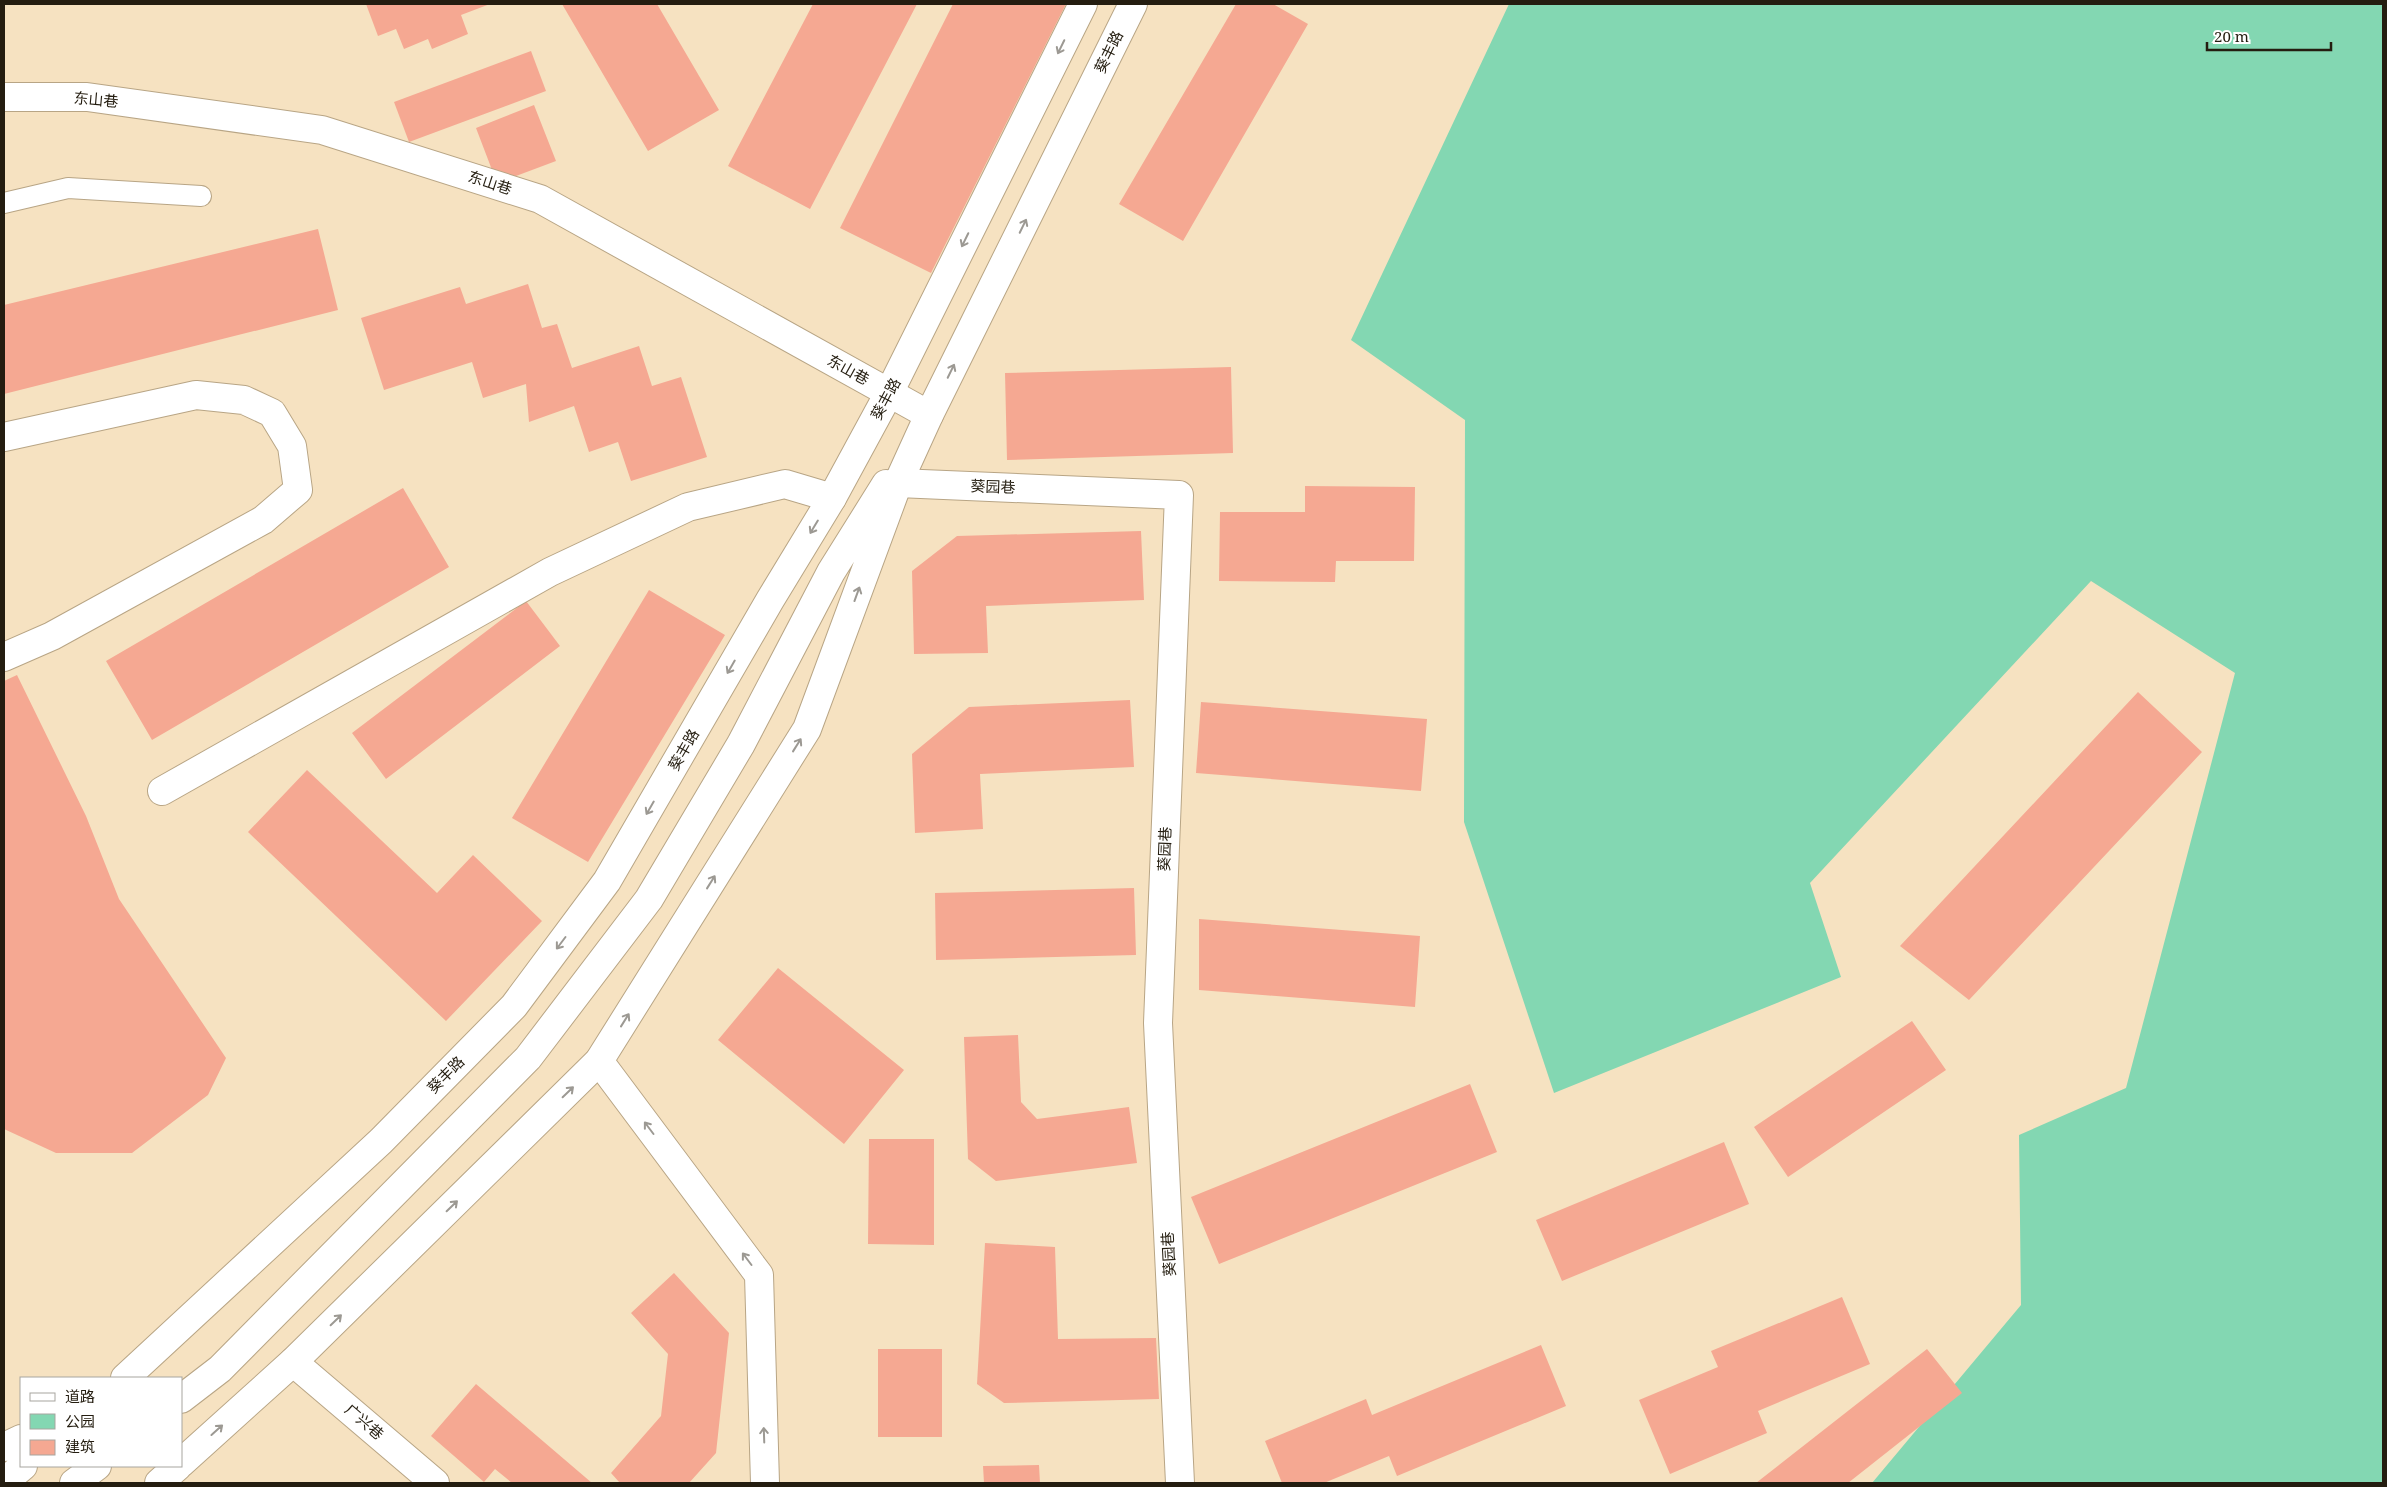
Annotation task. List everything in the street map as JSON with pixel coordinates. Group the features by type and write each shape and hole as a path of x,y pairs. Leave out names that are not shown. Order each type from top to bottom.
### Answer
{"main road":[{"name":"葵丰路","path":"126,1377 381,1141 514,1006 607,881 770,600 832,498 889,393 1083,4"},
{"name":"葵丰路","path":"182,1462 293,1362 599,1061 807,729 898,483 929,415 1133,4"},
{"name":"东山巷","path":"4,97 87,97 322,130 540,199 929,415"},
{"path":"831,572 889,393"},
{"path":"4,437 196,395 244,400 272,414 292,446 298,490 254,525 52,636 4,657"},
{"path":"182,1398 220,1369 528,1058 649,899 741,744 831,572 929,415"},
{"name":"葵园巷","path":"898,483 1179,495 1158,1023 1180,1483"},
{"path":"162,791 550,572 688,507 785,484 832,498"},
{"path":"599,1061 759,1275 765,1483"},
{"name":"广兴巷","path":"293,1362 435,1483"},
{"path":"4,1447 20,1439"},
{"path":"4,1482 22,1467"},
{"path":"74,1483 95,1467"},
{"path":"159,1483 177,1467"}],"lane":[{"path":"4,202 68,188 201,196"}],"green space":[{"path":"1509,4 2383,4 2383,1483 1872,1483 2021,1305 2019,1135 2126,1088 2235,673 2091,581 1810,883 1841,977 1554,1093 1464,822 1465,420 1351,340"}],"building":[{"path":"366,4 490,4 461,15 468,34 432,49 428,39 404,49 396,29 378,36"},
{"path":"562,4 657,4 719,110 648,151"},
{"path":"813,4 917,4 810,209 728,166"},
{"path":"953,4 1066,4 931,273 840,228"},
{"path":"1236,4 1273,4 1308,24 1183,241 1119,204"},
{"path":"531,51 546,91 409,142 394,102"},
{"path":"534,105 556,161 497,183 476,128"},
{"path":"318,229 338,310 4,394 4,305"},
{"path":"528,284 542,328 557,324 572,368 639,346 652,386 681,377 707,457 631,481 618,442 589,452 574,406 529,422 526,384 483,398 472,362 384,390 361,318 460,287 466,304"},
{"path":"1231,367 1233,453 1007,460 1005,373"},
{"path":"1305,486 1415,487 1414,561 1336,561 1335,582 1219,581 1220,512 1305,512"},
{"path":"403,488 449,567 152,740 106,661"},
{"path":"1141,531 1144,600 986,606 988,653 914,654 912,571 957,536"},
{"path":"649,590 725,635 588,862 512,818"},
{"path":"526,601 560,646 386,779 352,733"},
{"path":"17,675 86,816 119,899 226,1058 208,1095 132,1153 56,1153 4,1129 4,681"},
{"path":"2138,692 2202,752 1969,1000 1900,946"},
{"path":"1130,700 1134,767 980,774 983,829 915,833 912,754 969,707"},
{"path":"1201,702 1427,719 1421,791 1196,773"},
{"path":"307,770 437,893 473,855 542,921 446,1021 248,832"},
{"path":"1134,888 1136,955 936,960 935,893"},
{"path":"1199,919 1420,936 1415,1007 1199,990"},
{"path":"778,968 904,1070 844,1144 718,1040"},
{"path":"1912,1021 1946,1070 1788,1177 1754,1127"},
{"path":"1018,1035 1021,1102 1037,1119 1129,1107 1137,1163 996,1181 968,1159 964,1037"},
{"path":"1470,1084 1497,1152 1219,1264 1191,1197"},
{"path":"869,1139 934,1139 934,1245 868,1244"},
{"path":"1724,1142 1749,1204 1562,1281 1536,1220"},
{"path":"985,1243 1055,1247 1058,1339 1156,1338 1159,1399 1004,1403 977,1384"},
{"path":"674,1273 729,1333 716,1453 689,1483 620,1483 611,1473 661,1416 668,1354 631,1313"},
{"path":"1842,1297 1870,1364 1758,1411 1767,1433 1670,1474 1639,1400 1718,1367 1711,1351"},
{"path":"1541,1345 1566,1406 1397,1476 1389,1456 1324,1483 1282,1483 1265,1441 1366,1399 1372,1415"},
{"path":"878,1349 942,1349 942,1437 878,1437"},
{"path":"1927,1349 1962,1393 1848,1483 1756,1483"},
{"path":"476,1384 592,1483 512,1483 495,1469 484,1482 431,1436"},
{"path":"1039,1465 1040,1483 984,1483 983,1466"}]}
